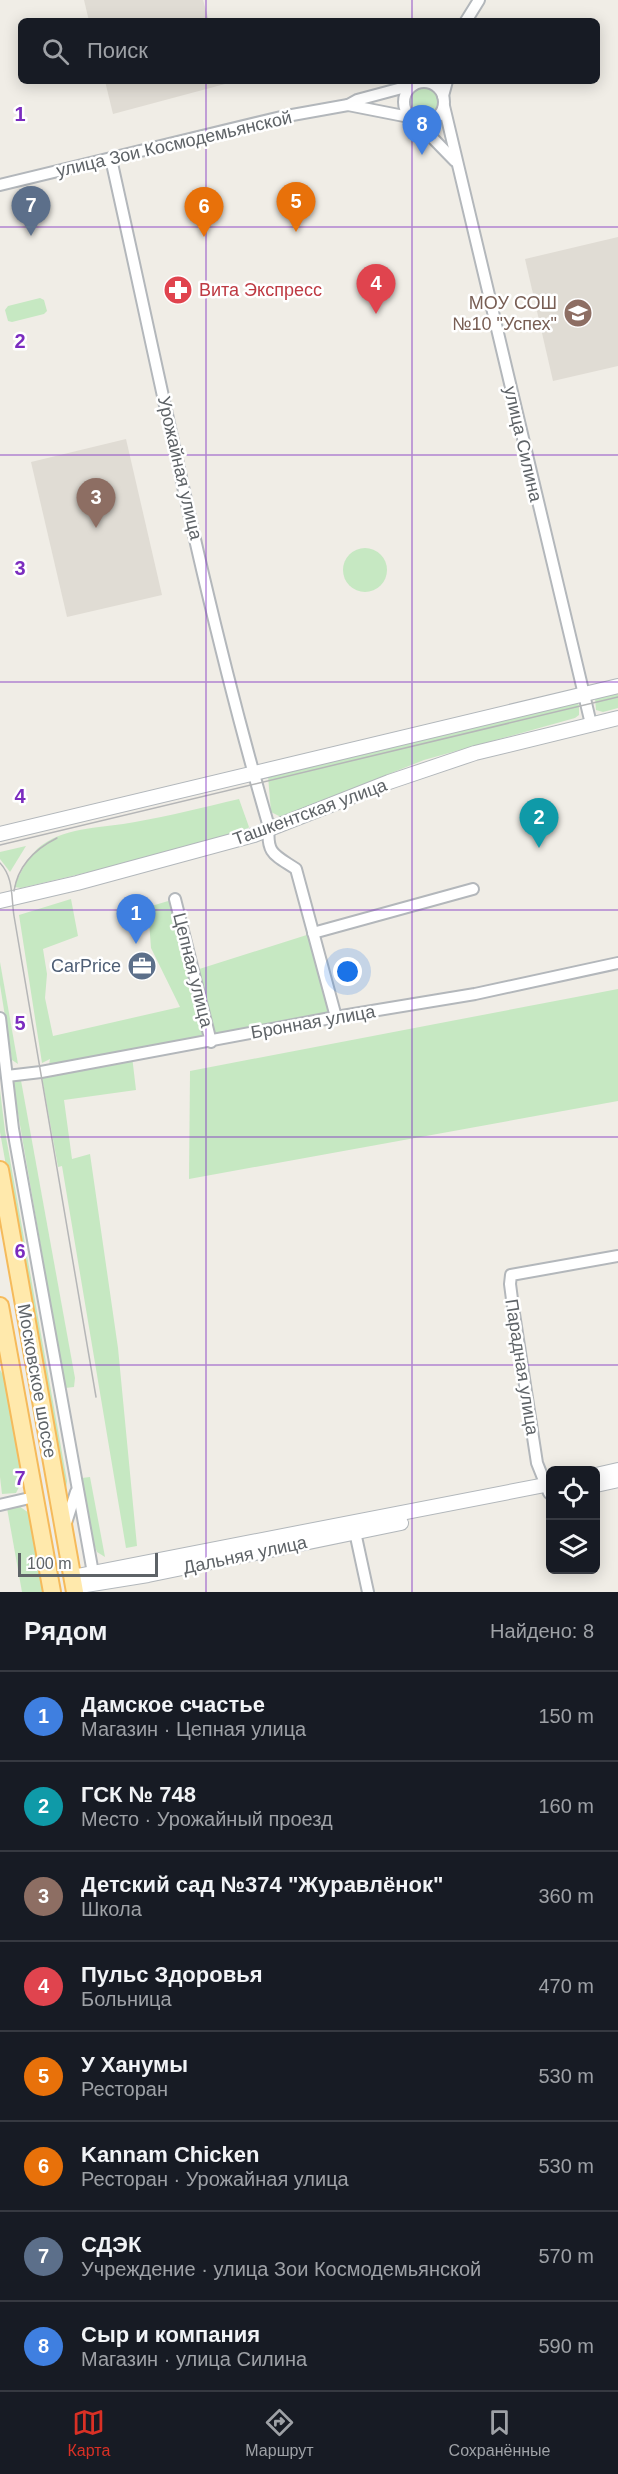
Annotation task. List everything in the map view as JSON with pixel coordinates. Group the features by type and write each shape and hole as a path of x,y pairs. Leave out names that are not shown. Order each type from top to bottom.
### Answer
{"main road":[{"path":"0,834 618,686"},
{"name":"Ташкентская улица","path":"0,901 254,835 270,827 476,753 618,718"},
{"name":"Московское шоссе","path":"0,1170 74,1586"},
{"name":"Московское шоссе","path":"0,1306 51,1589"},
{"path":"600,1474 618,1470"},
{"path":"600,1484 618,1480"},
{"name":"Дальняя улица","path":"51,1589 97,1583 356,1532 546,1490"},
{"name":"Дальняя улица","path":"97,1583 546,1490"}],"street":[{"path":"468,18 479,0"},
{"name":"улица Зои Космодемьянской","path":"0,185 281,117 348,105 357,100 414,84"},
{"path":"417,84 406,93 404,102 413,119 457,163"},
{"path":"433,84 439,88 444,101"},
{"path":"413,119 432,121 440,115 447,84"},
{"name":"улица Силина","path":"444,101 591,724"},
{"name":"улица Зои Космодемьянской","path":"348,105 413,119"},
{"name":"Урожайная улица","path":"111,159 208,593 231,683 235,710 270,827"},
{"path":"270,827 268,843 274,855 296,869 336,1017"},
{"path":"313,933 473,889"},
{"name":"Цепная улица","path":"175,899 211,1042"},
{"name":"Бронная улица","path":"7,1076 41,1072 336,1017 475,994 618,963"},
{"path":"0,1022 13,1129 76,1490 97,1583"},
{"name":"Парадная улица","path":"546,1482 537,1463 513,1307 511,1275 618,1256"},
{"path":"64,1529 76,1490"},
{"path":"0,1504 34,1497"},
{"path":"356,1532 368,1592"}],"shaded area":[{"path":"84,0 203,0 208,18 88,18"},
{"path":"106,84 225,84 113,114"},
{"name":"МОУ СОШ №10 \"Успех\"","path":"618,237 618,366 553,381 525,259"},
{"path":"126,439 162,595 67,617 31,462"}],"green space":[{"path":"424,86 435,91 440,102 435,113 424,118 413,113 408,102 413,91"},
{"path":"40,298 44,300 47,311 44,314 8,321 5,310 8,306"},
{"path":"365,548 381,554 387,570 381,586 365,592 349,586 343,570 349,554"},
{"path":"618,692 618,708 603,712 596,710 595,698"},
{"path":"574,701 579,705 579,715 575,718 424,760 281,817 271,812 268,776"},
{"path":"239,799 249,827 245,832 186,849 21,888 14,887 25,864 33,854 42,845 64,834 148,820"},
{"path":"26,846 10,872 0,859 0,852"},
{"path":"71,899 78,936 43,949 47,974 45,998 53,1036 180,1007 151,948 148,907 175,899 193,971 313,933 336,1017 132,1056 136,1090 64,1100 72,1159 90,1154 118,1348 137,1546 126,1548 62,1166 58,1167 41,1072 48,1071 50,1059 42,1063 19,915"},
{"path":"0,962 18,1064 12,1060 0,985"},
{"path":"618,989 618,1101 189,1179 190,1071"},
{"path":"20,1075 75,1378 74,1387 65,1388 13,1084"},
{"path":"0,1090 5,1131 67,1481 65,1496 0,1132"},
{"path":"0,1370 4,1376 22,1481 16,1493 2,1494"},
{"path":"90,1477 105,1557 97,1552 94,1544 82,1478"},
{"path":"16,1504 29,1513 43,1592 22,1592 7,1508"}],"tram line":[{"path":"0,845 618,697"},
{"path":"14,891 19,873 29,859 42,847 57,838"},
{"path":"0,863 8,875 11,888 96,1397"}],"place":[{"name":"Сыр и компания","path":"422,155"},
{"name":"У Ханумы","path":"296,232"},
{"name":"СДЭК","path":"31,236"},
{"name":"Kannam Chicken","path":"204,237"},
{"name":"Вита Экспресс","path":"178,290"},
{"name":"МОУ СОШ №10 \"Успех\"","path":"578,313"},
{"name":"Пульс Здоровья","path":"376,314"},
{"name":"Детский сад №374 \"Журавлёнок\"","path":"96,528"},
{"name":"ГСК № 748","path":"539,848"},
{"name":"Дамское счастье","path":"136,944"},
{"name":"CarPrice","path":"142,966"}]}
